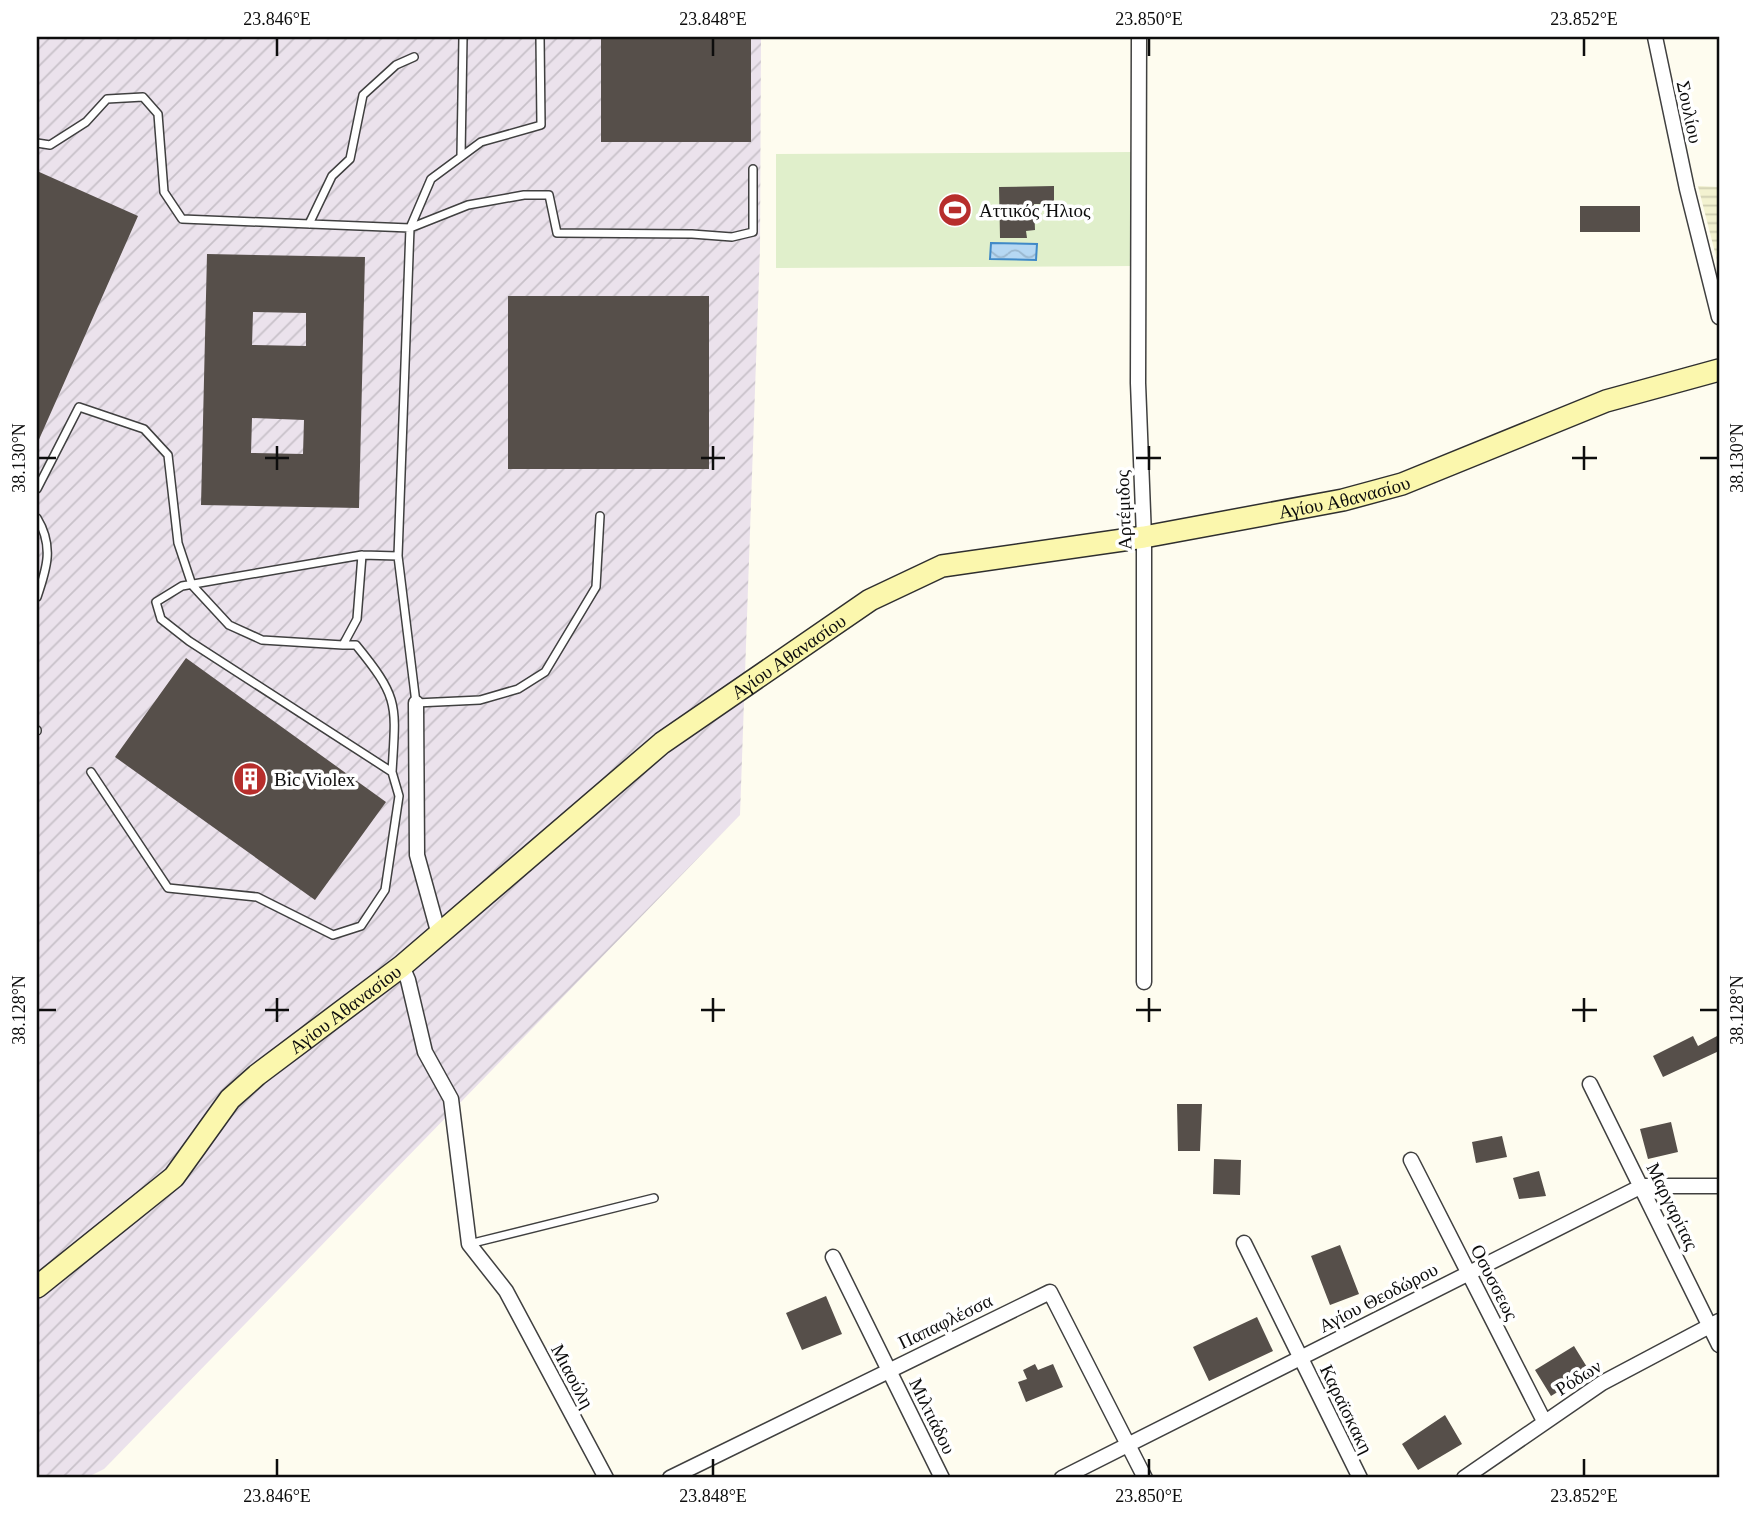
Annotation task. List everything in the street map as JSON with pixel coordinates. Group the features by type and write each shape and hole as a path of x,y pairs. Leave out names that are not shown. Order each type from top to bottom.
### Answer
{"street":[{"name":"Αρτέμιδος","path":"1139,37 1138,383 1144,537 1144,982"},
{"name":"Σουλίου","path":"1655,37 1686,189 1719,317"},
{"name":"Αγίου Αθανασίου","path":"37,1286 174,1177 230,1099 402,966 662,743 870,600 942,566 1144,537 1343,500 1402,484 1606,401 1719,370"},
{"path":"416,703 417,855 439,935"},
{"path":"402,966 408,980 425,1052 451,1099 469,1244"},
{"name":"Μαργαρίτας","path":"1590,1084 1715,1323 1719,1345"},
{"name":"Οσυσσεως","path":"1411,1160 1544,1421"},
{"name":"Αγίου Θεοδώρου","path":"1062,1478 1642,1186 1719,1186"},
{"name":"Καραϊσκακη","path":"1244,1243 1360,1478"},
{"name":"Μιαούλη","path":"469,1244 506,1292 606,1478"},
{"name":"Μιλτιάδου","path":"833,1257 942,1478"},
{"name":"Παπαφλέσσα","path":"670,1478 1050,1292 1145,1478"},
{"name":"Ρόδων","path":"1464,1478 1602,1383 1715,1323"}],"lane":[{"path":"461,156 463,37"},
{"path":"540,37 541,125 481,142 431,179 410,228 398,556 416,703 480,700 518,689 545,672 596,587 600,516"},
{"path":"309,224 332,176 350,159 363,95 396,65 414,57"},
{"path":"37,143 50,145 86,122 107,99 143,97 158,114 164,192 182,219 410,228 468,205 524,195 549,195 557,233 732,237 753,232 753,169"},
{"path":"37,489 79,407 144,429 168,455 178,543 192,585 229,625 262,640 356,645 382,677 396,708 392,772 399,796 385,890 361,926 333,935 257,897 168,888 91,772"},
{"path":"37,518 46,534 49,564 37,597"},
{"path":"392,772 189,641 161,619 156,603 182,586 362,555 398,556"},
{"path":"343,645 357,619 362,555"},
{"path":"469,1244 654,1198"}],"shaded area":[{"path":"37,37 761,37 760,248 740,815 104,1469 86,1478 37,1478"}],"green space":[{"name":"Αττικός Ήλιος","path":"1134,152 1134,266 776,268 776,154"},
{"path":"1698,186 1719,187 1719,268"}],"water":[{"path":"991,243 1037,244 1036,260 990,259"}],"building":[{"path":"601,37 751,37 751,142 601,142"},
{"path":"37,171 138,216 37,444"},
{"path":"1054,186 1054,204 1034,204 1035,230 1026,231 1027,238 1000,238 999,187"},
{"path":"1580,206 1640,206 1640,232 1580,232"},
{"path":"207,254 365,257 359,508 201,505","holes":["253,312 306,313 306,346 252,345","252,418 304,420 303,454 251,453"]},
{"path":"508,296 709,296 709,469 508,469"},
{"name":"Bic Violex","path":"186,658 386,802 315,900 115,757"},
{"path":"1719,1035 1719,1051 1663,1077 1653,1056 1693,1036 1698,1046"},
{"path":"1177,1104 1202,1104 1200,1151 1178,1151"},
{"path":"1671,1122 1678,1152 1648,1159 1640,1129"},
{"path":"1502,1136 1507,1157 1476,1163 1472,1142"},
{"path":"1214,1159 1241,1160 1240,1195 1213,1194"},
{"path":"1539,1171 1546,1196 1519,1199 1513,1178"},
{"path":"1340,1245 1359,1294 1330,1305 1311,1256"},
{"path":"826,1296 842,1334 802,1350 786,1313"},
{"path":"1257,1317 1273,1351 1209,1381 1193,1347"},
{"path":"1574,1346 1590,1372 1551,1396 1535,1370"},
{"path":"1035,1364 1038,1370 1053,1364 1063,1387 1026,1402 1018,1382 1027,1379 1023,1370"},
{"path":"1445,1415 1462,1444 1418,1470 1402,1444"}],"place":[{"name":"Αττικός Ήλιος","path":"955,210"},
{"name":"Bic Violex","path":"250,779"}]}
